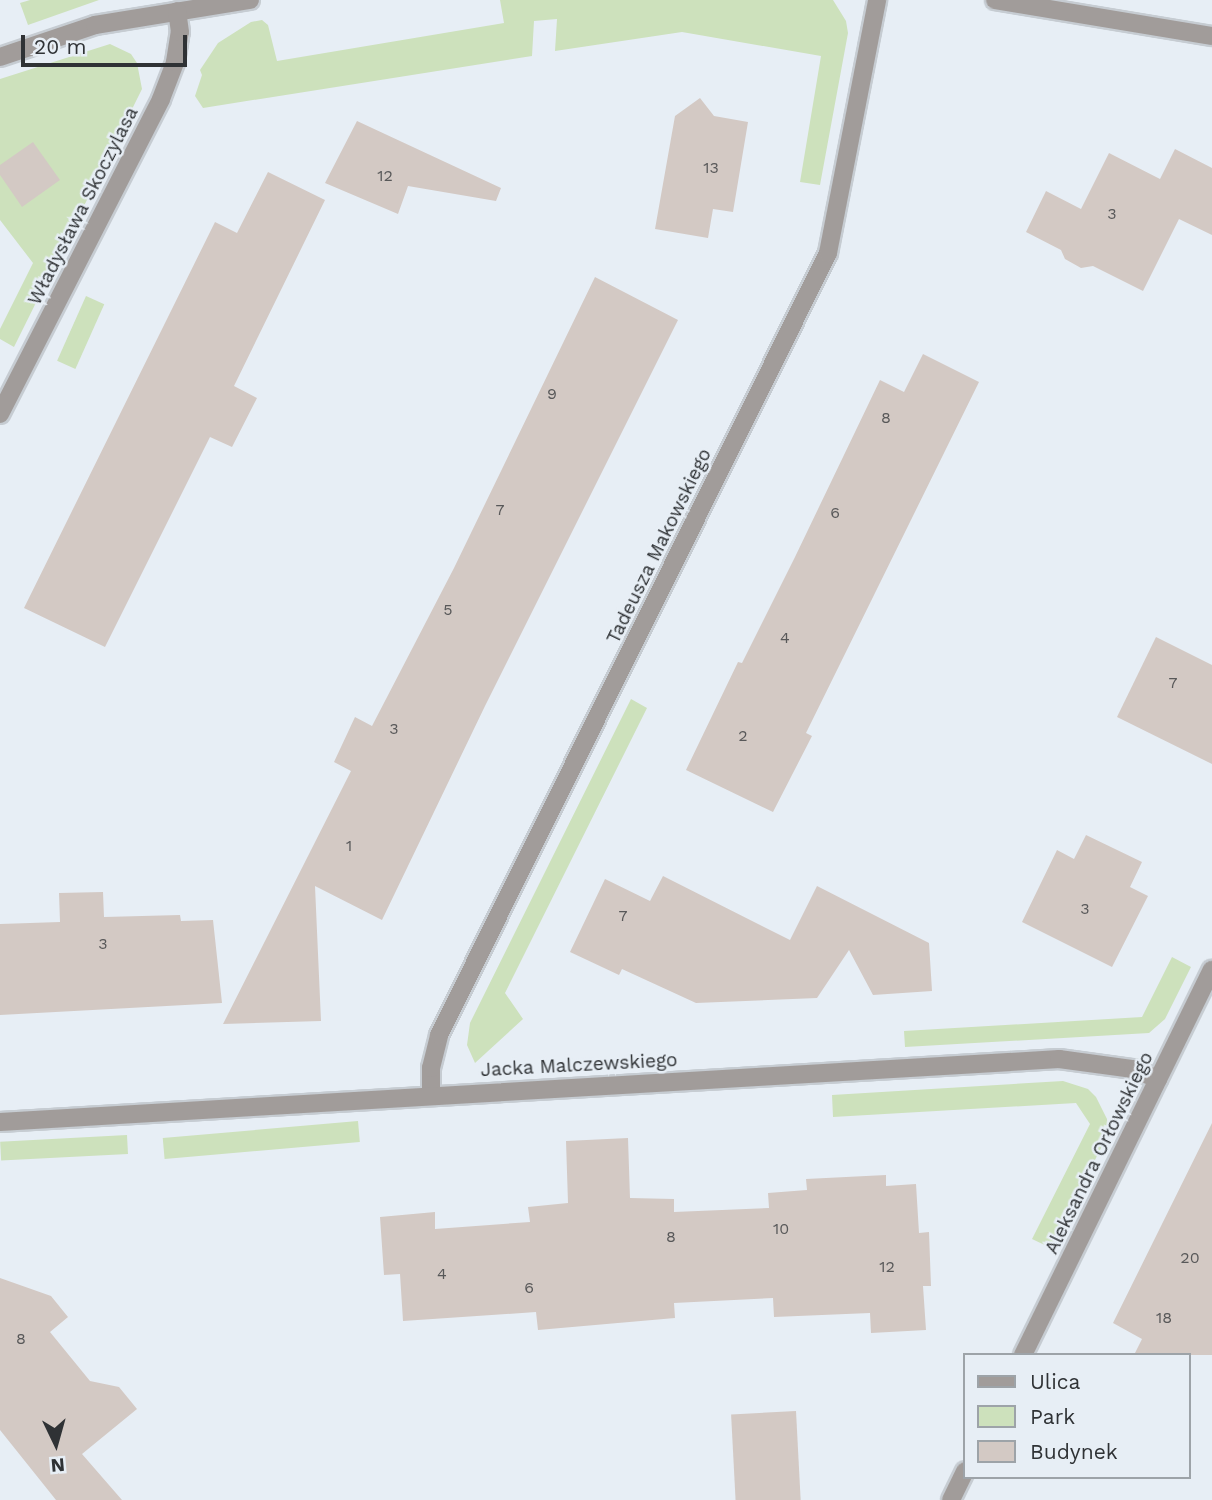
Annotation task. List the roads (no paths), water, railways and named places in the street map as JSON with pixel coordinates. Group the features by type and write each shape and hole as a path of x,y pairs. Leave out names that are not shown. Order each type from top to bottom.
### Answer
{"street":[{"path":"0,57 95,25 210,3 250,0"},
{"name":"Tadeusza Makowskiego","path":"431,1094 431,1068 439,1035 828,253 877,0"},
{"path":"995,0 1212,36"},
{"name":"Władysława Skoczylasa","path":"0,414 161,99 177,52 180,32 177,11"},
{"name":"Aleksandra Orłowskiego","path":"1024,1353 1212,970"},
{"name":"Jacka Malczewskiego","path":"0,1122 431,1094 1059,1059 1133,1069 1158,1079"},
{"path":"951,1500 964,1473"}]}
